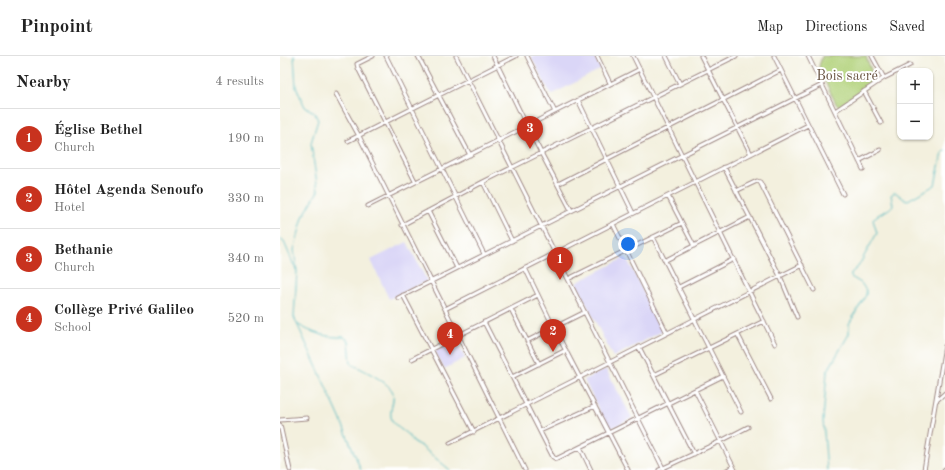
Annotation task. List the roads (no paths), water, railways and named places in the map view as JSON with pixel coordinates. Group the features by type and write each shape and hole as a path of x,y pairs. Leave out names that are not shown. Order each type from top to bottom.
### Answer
{"street":[{"path":"373,56 357,64 358,68 415,181"},
{"path":"386,56 484,254"},
{"path":"418,56 470,155"},
{"path":"456,56 663,469"},
{"path":"493,56 527,126 571,210"},
{"path":"348,141 440,96 516,56"},
{"path":"527,56 554,112"},
{"path":"597,56 610,83"},
{"path":"633,56 775,344"},
{"path":"666,56 680,84"},
{"path":"701,56 751,154"},
{"path":"402,225 483,182 512,169 736,56"},
{"path":"774,56 843,194"},
{"path":"808,56 863,170"},
{"path":"872,56 884,78"},
{"path":"835,111 884,78 910,65"},
{"path":"368,206 640,69"},
{"path":"558,184 781,70"},
{"path":"398,298 822,85"},
{"path":"864,91 881,123"},
{"path":"336,94 359,136 525,470"},
{"path":"578,100 633,214"},
{"path":"444,309 554,252 633,214 808,125"},
{"path":"859,161 880,150"},
{"path":"724,167 780,276 797,317"},
{"path":"736,190 757,181 760,182 814,290"},
{"path":"483,182 512,240"},
{"path":"668,196 694,246"},
{"path":"428,211 457,268"},
{"path":"666,260 750,217"},
{"path":"568,279 682,223"},
{"path":"612,224 668,333"},
{"path":"653,237 696,319 741,412"},
{"path":"679,287 734,259"},
{"path":"450,443 802,265"},
{"path":"525,268 554,328 628,470"},
{"path":"403,295 474,432"},
{"path":"412,359 538,295"},
{"path":"511,309 539,364"},
{"path":"528,341 585,312"},
{"path":"654,375 764,321"},
{"path":"484,322 553,457 556,459 723,376"},
{"path":"738,335 771,400"},
{"path":"924,470 945,346"},
{"path":"639,347 694,454"},
{"path":"512,377 566,350"},
{"path":"695,390 734,468 727,470"},
{"path":"935,402 945,393"},
{"path":"540,431 594,406"},
{"path":"280,420 306,418"},
{"path":"280,425 290,470"},
{"path":"659,470 721,442 748,427"},
{"path":"580,447 591,470"}],"waterway":[{"path":"294,56 296,87 305,107 314,112 318,120 311,143 318,191 303,217 294,250 297,271 294,317 340,418 361,470"},
{"path":"827,470 823,420 827,372 849,334 849,324 866,295 866,290 861,283 851,277 851,273 858,267 877,233 873,220 877,215 888,210 893,205 891,195 895,192 904,199 908,200 935,185 942,153 945,151"},
{"path":"280,239 284,242 296,270"},
{"path":"297,324 308,330 326,336 344,337 349,341 351,364 375,376 391,389 393,393 391,417 394,423 408,435 413,442 421,446 450,470"}],"place":[{"name":"Bethanie","path":"530,149"},
{"name":"Église Bethel","path":"560,280"},
{"name":"Hôtel Agenda Senoufo","path":"553,352"},
{"name":"Collège Privé Galileo","path":"450,355"}],"park label":[{"name":"Bois sacré","path":"847,76"}]}
